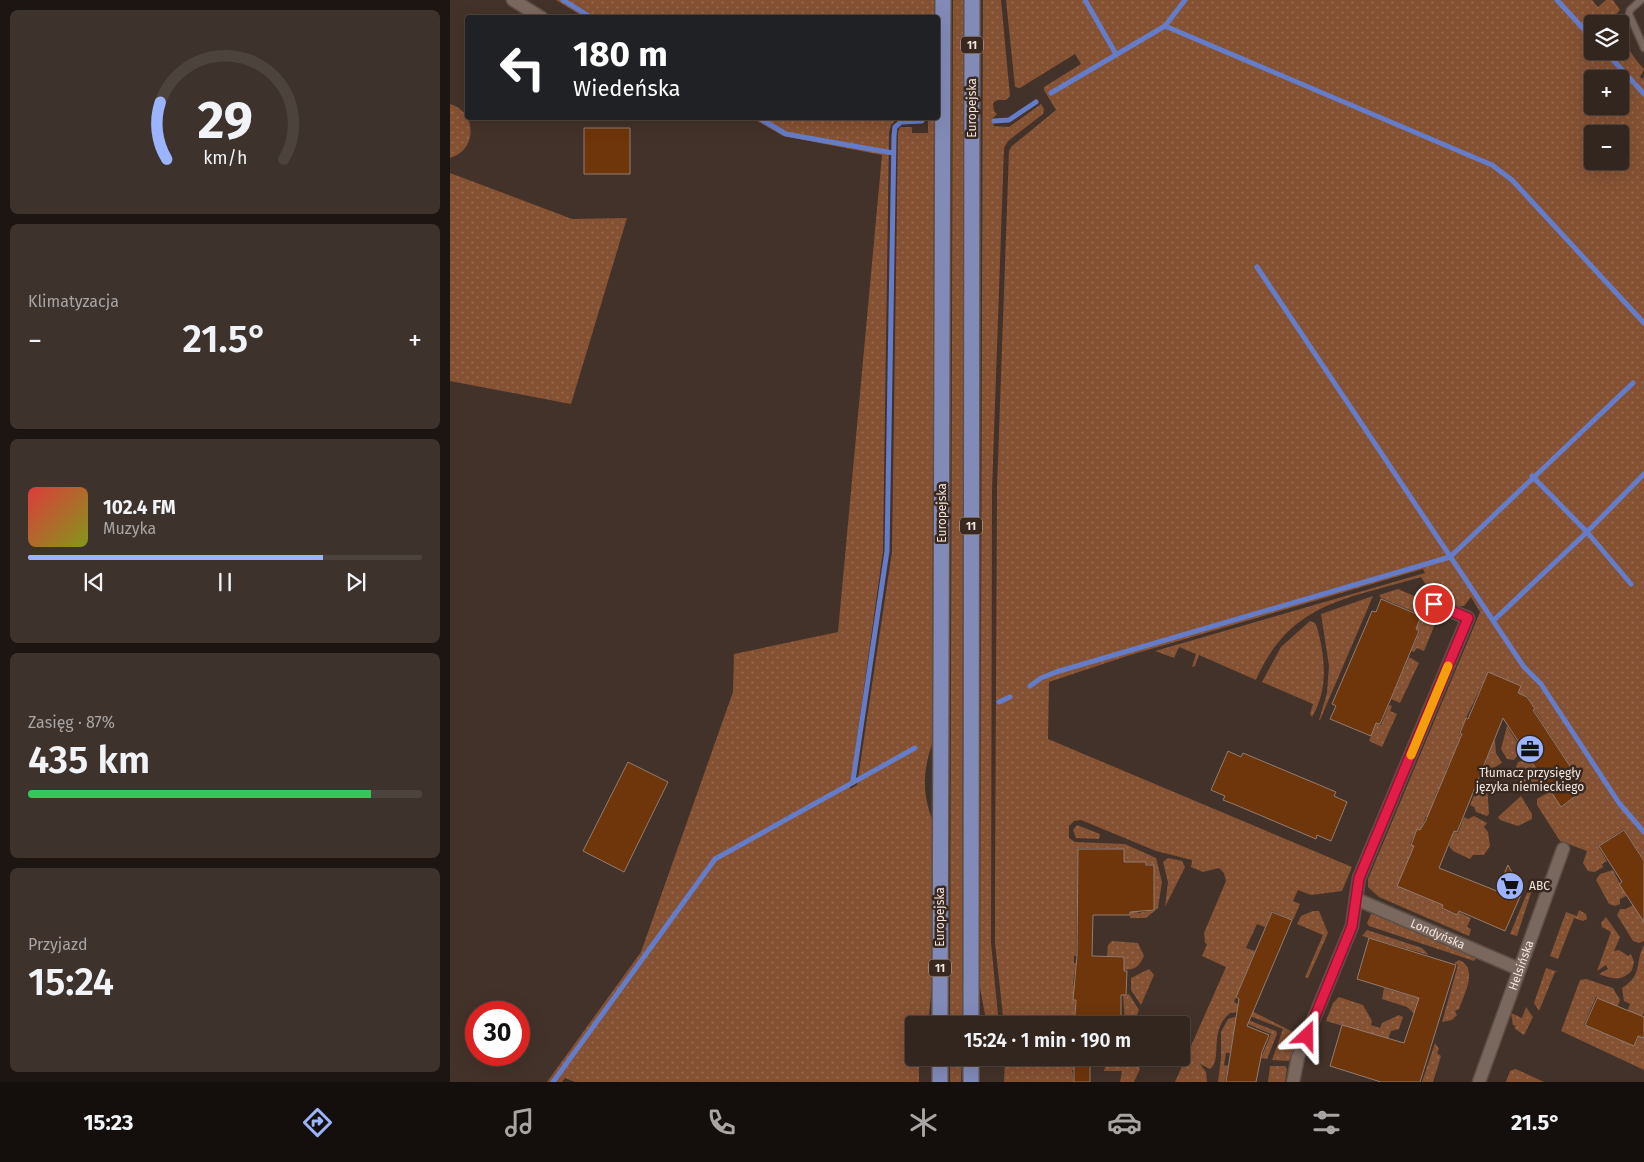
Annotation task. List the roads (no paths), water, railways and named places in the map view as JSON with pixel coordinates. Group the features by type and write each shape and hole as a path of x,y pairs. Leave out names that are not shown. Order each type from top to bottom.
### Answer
{"main road":[{"name":"Europejska","path":"940,1016 943,0"},
{"name":"Europejska","path":"971,1016 972,0"},
{"path":"940,1066 940,1082"},
{"path":"971,1066 971,1082"}],"street":[{"path":"513,0 537,15"},
{"path":"1293,1082 1298,1057 1352,926 1359,878 1468,618 1434,604"},
{"name":"Helsińska","path":"1479,1082 1563,848"},
{"name":"Londyńska","path":"1356,898 1520,969"}],"lane":[{"path":"1641,0 1630,10 1629,14 1644,48"}],"waterway":[{"path":"563,0 587,15"},
{"path":"1085,0 1116,54"},
{"path":"1051,93 1165,26 1185,0"},
{"path":"1557,0 1584,29"},
{"path":"1165,26 1492,165 1512,180 1644,323"},
{"path":"1613,60 1633,82"},
{"path":"1636,85 1644,94"},
{"path":"994,121 1009,120 1036,102"},
{"path":"762,120 786,134 893,153"},
{"path":"853,781 887,551 894,136 895,127 901,122 922,121"},
{"path":"1257,267 1524,667 1541,684 1619,803 1644,832"},
{"path":"1030,686 1041,678 1056,672 1450,557 1633,383"},
{"path":"1494,620 1587,532 1644,474"},
{"path":"1532,476 1587,532 1631,584"},
{"path":"999,702 1010,697"},
{"path":"553,1082 715,859 915,748"}],"place":[{"name":"Tłumacz przysięgły języka niemieckiego","path":"1530,749"},
{"name":"ABC","path":"1510,886"}]}
